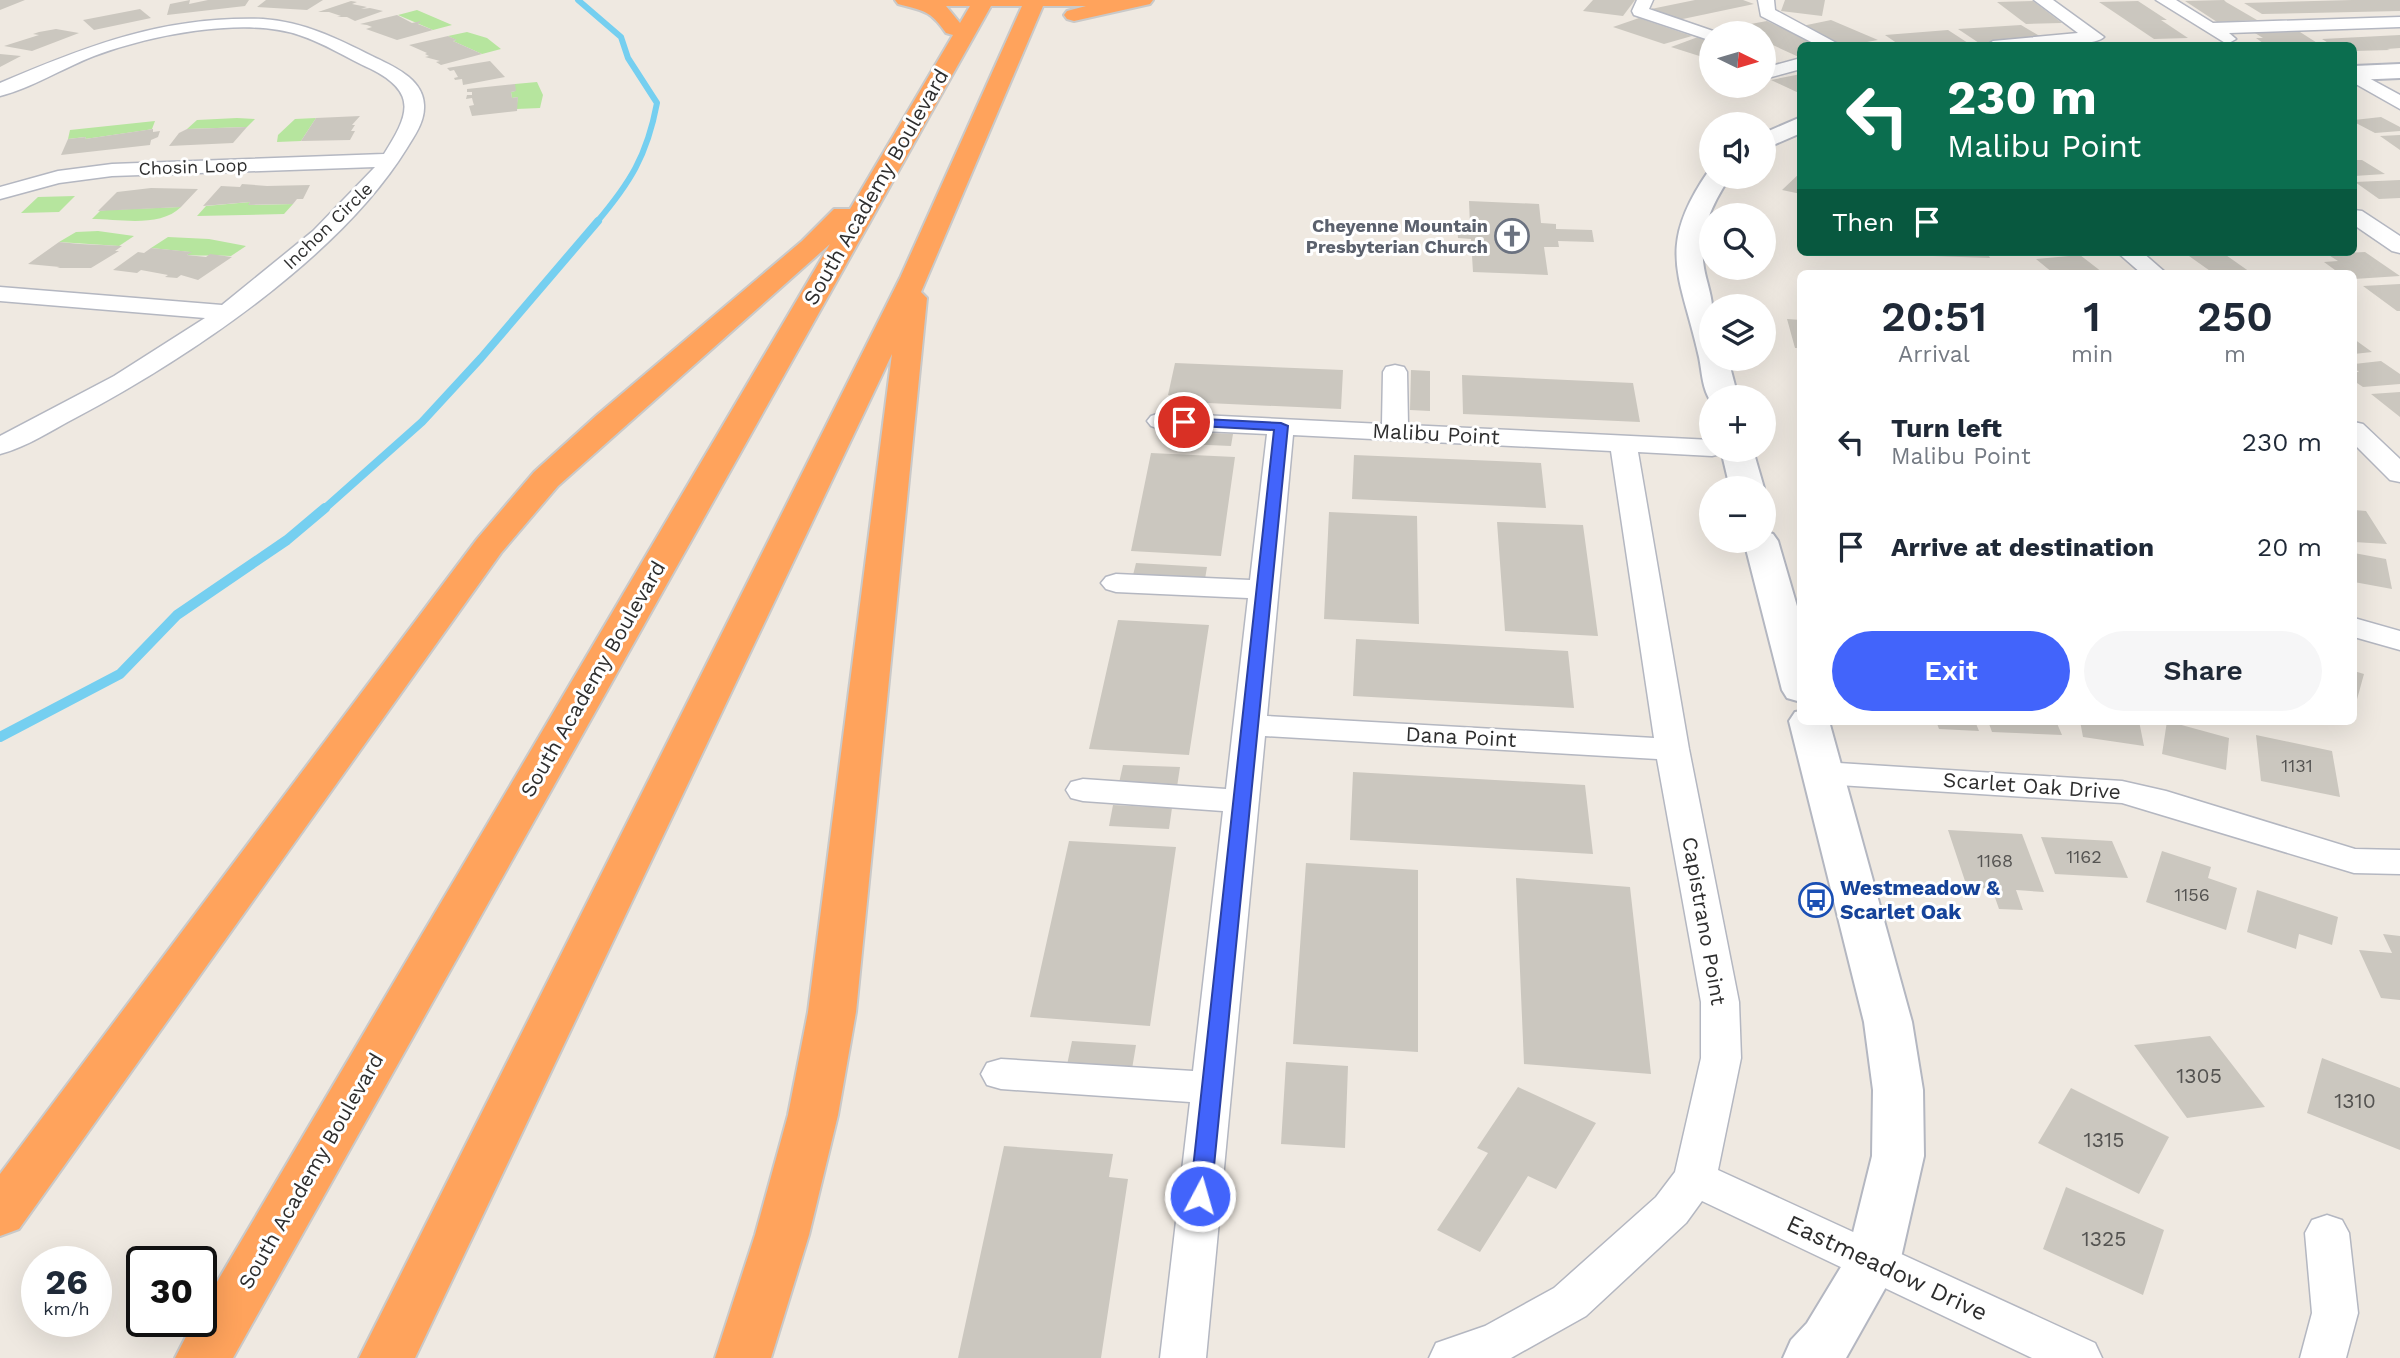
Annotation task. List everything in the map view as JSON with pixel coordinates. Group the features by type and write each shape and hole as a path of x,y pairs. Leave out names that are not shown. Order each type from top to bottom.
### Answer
{"highway":[{"path":"905,0 937,8 948,16 958,46"},
{"path":"940,0 984,1 1044,12 1143,0"},
{"path":"398,1335 914,278 1011,49 1044,12 1098,0"},
{"name":"South Academy Boulevard","path":"203,1358 984,1"},
{"path":"0,1214 489,546 538,488 608,422 812,247 889,164"},
{"path":"743,1358 782,1235 813,1115 832,1012 910,335 914,278"}],"street":[{"path":"1646,0 1640,11 1699,31"},
{"path":"1766,0 1767,12 1826,42"},
{"path":"2038,42 2095,37 2042,0"},
{"path":"2164,0 2230,42"},
{"path":"2209,28 2400,22"},
{"name":"Inchon Circle","path":"0,90 87,51 138,35 221,24 286,27 309,32 393,74 407,85 415,100 414,117 389,160 359,199 268,283 160,359 0,446"},
{"path":"1776,58 1797,64"},
{"path":"1776,70 1797,64"},
{"path":"2357,74 2400,71"},
{"path":"2357,76 2400,103"},
{"path":"1776,136 1797,126"},
{"name":"Chosin Loop","path":"0,193 58,177 112,170 389,160"},
{"path":"1699,306 1686,247 1691,221 1708,189"},
{"path":"2357,218 2400,246"},
{"path":"2134,256 2151,270"},
{"path":"0,293 229,313"},
{"path":"1395,372 1395,432"},
{"name":"Malibu Point","path":"1160,421 1699,447"},
{"path":"1183,1358 1281,426"},
{"path":"2357,433 2400,474"},
{"name":"Capistrano Point","path":"1452,1358 1499,1342 1570,1302 1671,1210 1695,1178 1721,1058 1720,1002 1672,749 1623,444"},
{"path":"1764,553 1797,676"},
{"path":"1116,583 1264,590"},
{"path":"2357,628 2400,641"},
{"name":"Dana Point","path":"1250,725 1672,749"},
{"path":"1810,725 1888,1022 1898,1090 1898,1156 1873,1262 1827,1340 1811,1358"},
{"name":"Scarlet Oak Drive","path":"1823,773 2122,792 2154,799 2354,861 2400,862"},
{"path":"1083,790 1242,801"},
{"path":"1001,1074 1212,1088"},
{"name":"Eastmeadow Drive","path":"1695,1178 2079,1358"},
{"path":"2323,1358 2335,1313 2327,1233"}],"green space":[{"path":"417,10 452,25 433,30 398,15"},
{"path":"467,32 487,38 501,49 482,54 448,36"},
{"path":"537,82 543,95 540,108 516,109 518,97 512,98 511,92 515,91 515,84"},
{"path":"316,118 301,141 277,142 278,135 295,119"},
{"path":"255,119 247,127 187,129 197,120"},
{"path":"155,121 152,129 68,139 70,130"},
{"path":"75,196 59,212 21,213 38,197"},
{"path":"250,202 249,205 293,204 284,214 197,216 206,206"},
{"path":"181,207 172,214 151,220 92,219 100,211 106,210"},
{"path":"98,231 134,236 119,246 59,242 76,232"},
{"path":"168,237 209,239 246,246 231,256 187,255 190,252 151,248"}],"building":[{"path":"0,0 25,0 0,10"},
{"path":"190,0 189,4 208,0 249,0 245,6 167,15 170,4"},
{"path":"266,0 323,0 307,10 257,7"},
{"path":"1593,0 1635,0 1623,16 1583,11"},
{"path":"1695,0 1743,0 1754,4 1678,20 1651,9"},
{"path":"1785,0 1825,0 1822,16 1781,11"},
{"path":"2224,0 2257,20 2217,22 2185,1"},
{"path":"2400,0 2400,11 2262,14 2244,3"},
{"path":"351,1 357,2 352,4 367,7 361,9 383,11 355,21 347,17 337,17 341,16 329,12 318,12"},
{"path":"2033,1 2062,23 2026,24 1997,2"},
{"path":"2138,1 2188,38 2154,39 2099,2"},
{"path":"140,9 151,18 94,30 83,20"},
{"path":"397,15 412,23 421,21 418,24 433,30 397,40 366,29 372,27 360,24"},
{"path":"1639,18 1692,36 1664,44 1613,27"},
{"path":"1831,20 1878,40 1836,42 1802,26"},
{"path":"1776,25 1812,42 1797,42 1797,56 1776,47"},
{"path":"2021,25 2043,38 1978,42 1958,29"},
{"path":"56,29 79,33 32,51 4,46 39,35 33,34 39,32"},
{"path":"1948,30 1966,42 1895,42 1885,35"},
{"path":"2300,32 2316,42 2262,42 2256,38 2263,38 2255,33"},
{"path":"2400,35 2400,48 2357,51 2357,42 2327,42 2322,39"},
{"path":"448,36 482,54 441,65 436,62 440,61 425,57 429,56 425,54 427,53 409,45"},
{"path":"1698,37 1699,37 1699,56 1671,47"},
{"path":"0,54 21,56 0,67"},
{"path":"490,61 505,77 463,85 462,79 455,80 454,78 458,77 454,70 447,68"},
{"path":"1797,75 1797,92 1776,82 1776,79"},
{"path":"515,84 516,91 511,92 512,98 518,97 517,111 472,116 469,106 474,105 472,98 466,99 472,92 467,92 467,89"},
{"path":"360,116 352,125 355,125 351,131 355,131 350,140 301,141 316,118"},
{"path":"2381,117 2400,127 2400,131 2375,133 2357,124 2357,120"},
{"path":"247,127 233,143 169,146 179,133 187,129"},
{"path":"153,129 153,132 160,131 150,145 61,155 68,139"},
{"path":"2400,135 2400,150 2380,136"},
{"path":"2357,160 2362,160 2385,174 2357,176"},
{"path":"1797,176 1797,193 1782,190"},
{"path":"2400,180 2400,198 2379,199 2357,182"},
{"path":"242,184 310,185 303,199 297,199 293,204 248,205 250,202 203,206 221,186 240,187"},
{"path":"151,188 198,189 181,207 98,211 117,192"},
{"path":"1469,201 1539,204 1541,223 1556,224 1556,229 1592,230 1594,242 1558,241 1559,247 1544,247 1548,275 1473,272 1471,239 1458,238 1457,226 1470,226"},
{"path":"59,242 122,246 115,251 119,251 91,268 57,268 60,267 28,264"},
{"path":"151,248 192,252 187,255 232,257 198,280 181,275 177,278 165,277 168,275 141,270 137,273 113,270 138,252 144,253"},
{"path":"2357,252 2365,252 2400,276 2357,279 2357,270 2335,270 2324,262 2338,261 2330,256 2357,256"},
{"path":"1933,256 1989,256 1990,258"},
{"path":"2081,256 2099,270 2049,270 2036,259"},
{"path":"2189,256 2227,256 2247,270 2209,270"},
{"path":"2400,284 2400,311 2363,286"},
{"path":"1787,319 1797,320 1795,348"},
{"path":"2357,341 2372,352 2357,354"},
{"path":"2381,361 2400,374 2400,384 2363,387 2357,383 2357,364"},
{"path":"1175,363 1343,370 1341,409 1186,402 1188,395 1168,395"},
{"path":"1411,370 1430,371 1430,411 1410,410"},
{"path":"1462,375 1633,383 1640,422 1463,414"},
{"path":"2400,392 2400,417 2371,394"},
{"path":"1166,431 1233,434 1231,446 1163,443"},
{"path":"1151,453 1235,457 1221,556 1131,551"},
{"path":"1354,455 1541,463 1546,508 1352,499"},
{"path":"2357,510 2366,511 2387,544 2357,542"},
{"path":"1329,512 1417,516 1419,624 1324,619"},
{"path":"1497,522 1583,525 1598,636 1505,631"},
{"path":"2357,554 2386,559 2392,589 2357,583"},
{"path":"1136,563 1207,567 1205,579 1133,575"},
{"path":"1118,620 1209,625 1189,755 1089,749"},
{"path":"1356,639 1568,651 1574,708 1353,696"},
{"path":"2357,672 2364,674 2357,699"},
{"path":"1938,725 1977,725 1979,731 1939,729"},
{"path":"1989,725 2058,725 2062,735 1992,732"},
{"path":"2081,725 2140,725 2144,746 2083,737"},
{"path":"2166,725 2182,725 2229,738 2226,770 2162,754"},
{"path":"2256,735 2332,751 2340,797 2261,781"},
{"path":"1123,765 1180,767 1177,787 1119,783"},
{"path":"1353,772 1585,785 1593,854 1350,840"},
{"path":"1113,805 1172,808 1169,829 1109,826"},
{"path":"1948,830 2022,834 2044,892 2016,890 2023,910 1999,909 1992,889 1967,887"},
{"path":"2041,837 2112,841 2128,878 2055,874"},
{"path":"1069,841 1176,847 1150,1026 1030,1017"},
{"path":"2162,851 2211,867 2208,878 2237,888 2226,930 2146,902"},
{"path":"1306,863 1418,870 1418,1052 1293,1044"},
{"path":"1516,878 1630,887 1651,1074 1524,1064"},
{"path":"2257,890 2338,917 2332,945 2299,934 2296,949 2247,932"},
{"path":"2383,934 2400,936 2400,1000 2381,998 2359,950 2392,953"},
{"path":"2210,1036 2265,1107 2187,1118 2134,1045"},
{"path":"1072,1041 1136,1045 1132,1069 1067,1065"},
{"path":"2322,1058 2400,1088 2400,1150 2307,1113"},
{"path":"1286,1062 1348,1066 1345,1148 1281,1144"},
{"path":"1518,1087 1596,1123 1556,1189 1528,1176 1480,1252 1437,1230 1488,1153 1477,1148"},
{"path":"2071,1088 2169,1137 2139,1194 2038,1143"},
{"path":"1004,1146 1113,1154 1109,1177 1128,1179 1101,1358 958,1358"},
{"path":"2066,1187 2164,1230 2143,1295 2043,1249"}],"waterway":[{"path":"578,0 621,37 628,58 657,103 648,138 636,168 596,223"},
{"path":"323,510 422,422 481,358 598,221"},
{"path":"0,737 120,674 177,615 287,540 325,508"}],"place":[{"name":"Cheyenne Mountain Presbyterian Church","path":"1512,236"},
{"name":"Westmeadow & Scarlet Oak","path":"1816,900"}],"route":[{"path":"1184,422 1281,426 1200,1196"}]}
